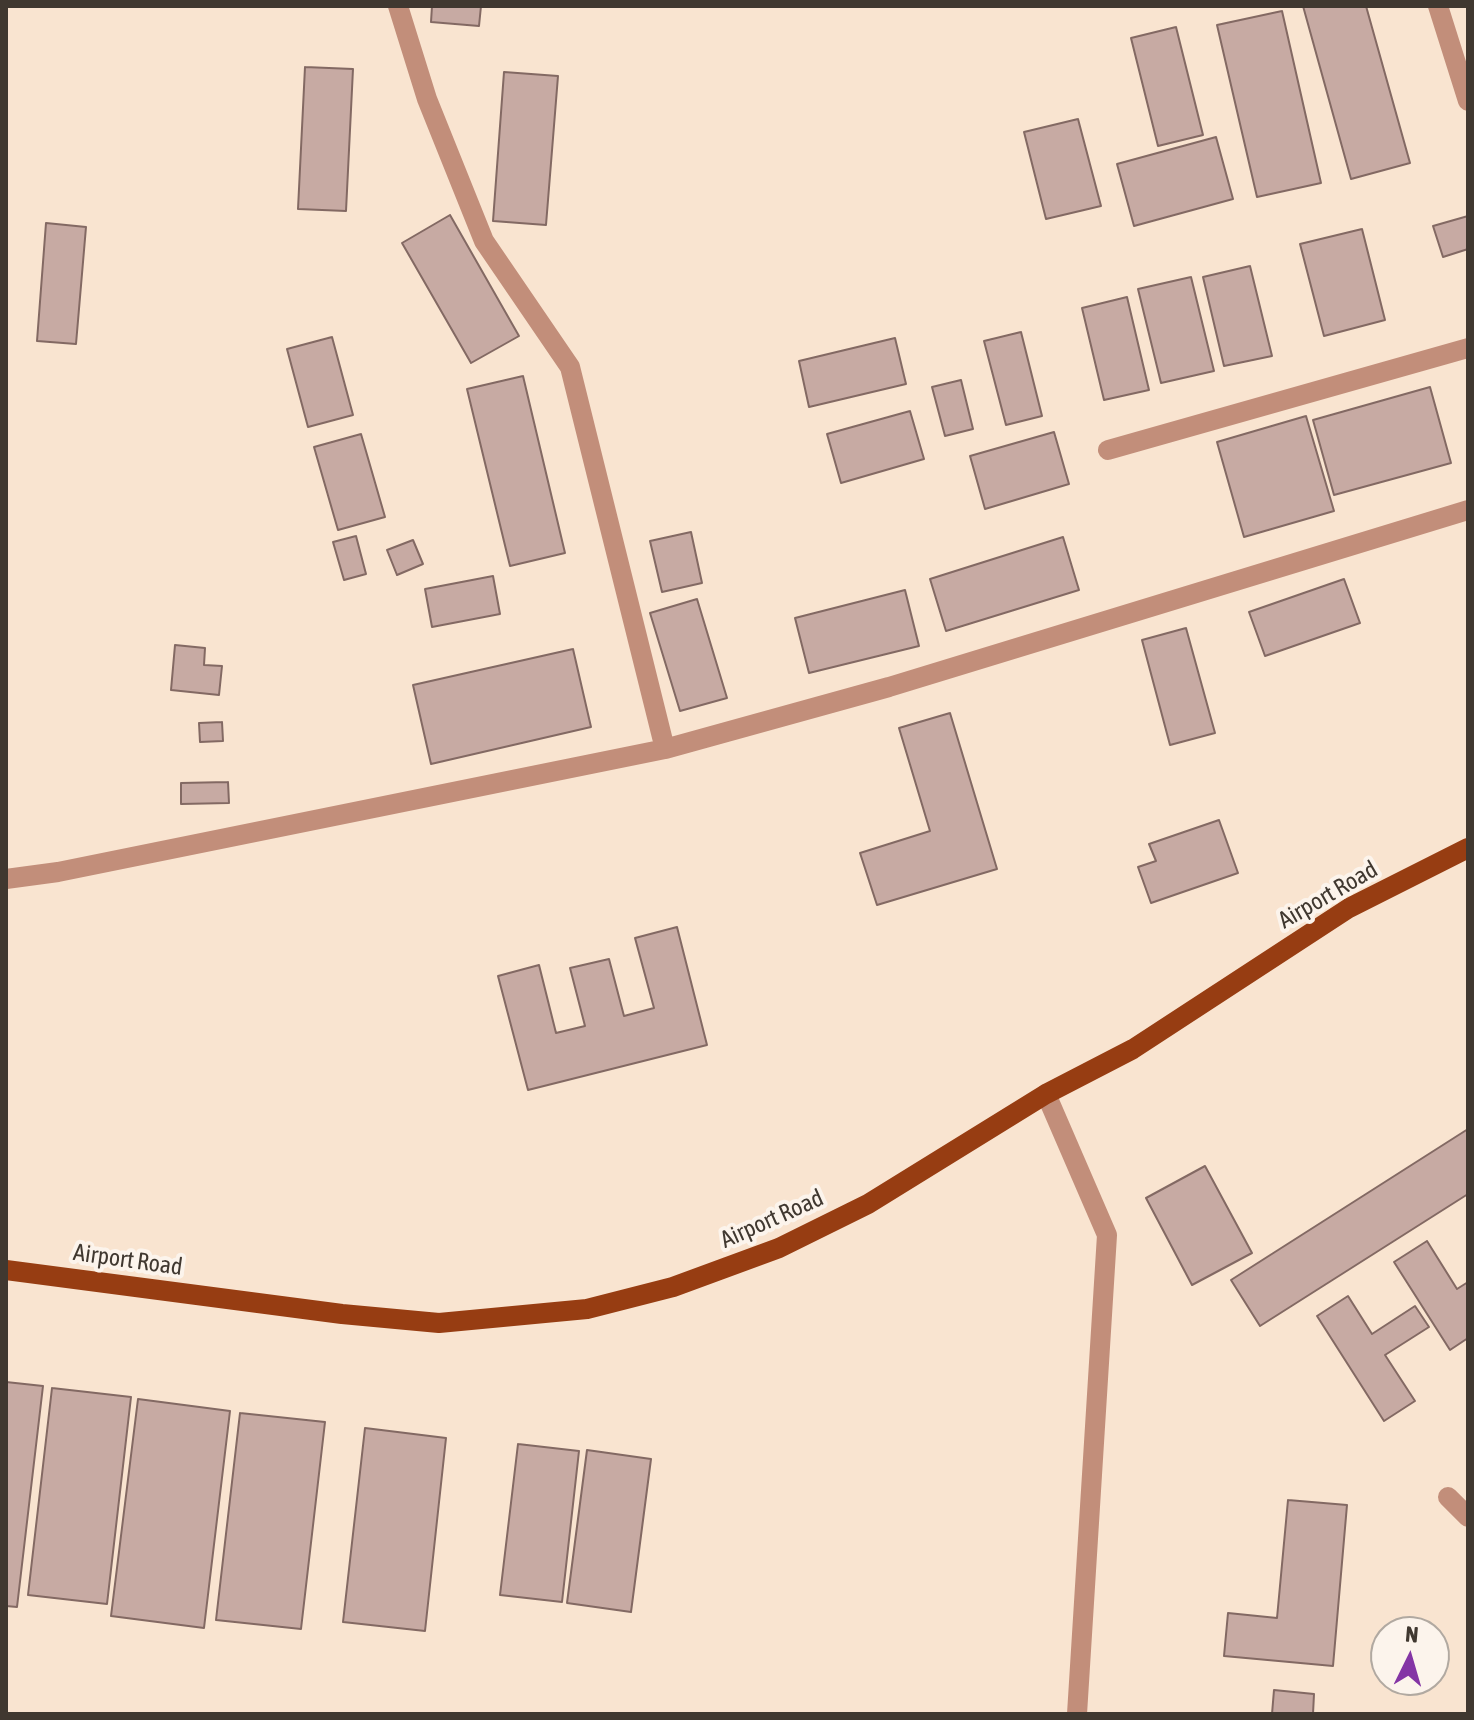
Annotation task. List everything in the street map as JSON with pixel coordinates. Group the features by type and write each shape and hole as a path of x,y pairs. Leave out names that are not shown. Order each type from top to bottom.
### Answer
{"main road":[{"name":"Airport Road","path":"6,1270 342,1314 439,1323 587,1309 673,1287 779,1248 868,1204 1046,1094 1133,1049 1349,908 1468,848"}],"street":[{"path":"398,6 427,99 484,241 570,367 665,749"},
{"path":"1438,6 1468,101"},
{"path":"1108,450 1468,348"},
{"path":"6,879 58,872 665,749 889,687 1468,510"},
{"path":"1046,1094 1107,1235 1077,1714"},
{"path":"1448,1497 1468,1517"}],"building":[{"path":"432,6 481,6 479,26 431,22"},
{"path":"1303,6 1366,6 1410,163 1351,179"},
{"path":"1282,11 1321,183 1257,197 1217,25"},
{"path":"1176,27 1203,135 1158,146 1131,38"},
{"path":"305,67 353,69 346,211 298,209"},
{"path":"504,72 558,76 546,225 493,221"},
{"path":"1078,119 1101,206 1046,219 1024,132"},
{"path":"1216,137 1233,199 1134,226 1117,164"},
{"path":"450,215 519,336 471,363 402,243"},
{"path":"1468,216 1468,249 1443,257 1433,226"},
{"path":"46,223 86,227 76,344 37,341"},
{"path":"1362,229 1385,320 1324,336 1300,244"},
{"path":"1250,266 1272,356 1224,366 1203,277"},
{"path":"1191,277 1214,371 1161,383 1138,289"},
{"path":"1127,297 1149,390 1104,400 1082,308"},
{"path":"1021,332 1042,416 1006,425 984,341"},
{"path":"332,337 353,415 308,427 287,349"},
{"path":"895,338 906,384 809,407 799,361"},
{"path":"523,376 565,553 510,566 467,389"},
{"path":"961,380 973,429 945,436 932,387"},
{"path":"1430,387 1451,463 1334,495 1313,420"},
{"path":"910,411 924,459 841,483 827,434"},
{"path":"1306,416 1334,511 1244,537 1217,442"},
{"path":"1054,432 1069,484 985,509 970,456"},
{"path":"361,434 385,517 338,530 314,447"},
{"path":"691,532 702,583 662,592 650,541"},
{"path":"356,536 366,574 344,580 333,542"},
{"path":"1063,537 1079,590 946,631 930,579"},
{"path":"413,540 423,564 397,575 387,550"},
{"path":"493,576 500,614 432,627 425,589"},
{"path":"1344,579 1360,623 1265,656 1249,612"},
{"path":"905,590 919,646 809,673 795,618"},
{"path":"697,599 727,698 680,711 650,613"},
{"path":"1186,628 1215,733 1170,745 1142,640"},
{"path":"175,645 205,648 204,665 222,666 219,695 171,690"},
{"path":"573,649 591,727 431,764 413,685"},
{"path":"950,713 997,869 877,905 860,853 930,831 899,728"},
{"path":"222,722 223,741 200,742 199,723"},
{"path":"228,782 229,803 181,804 181,783"},
{"path":"1219,820 1238,873 1151,903 1138,867 1156,861 1149,844"},
{"path":"677,927 707,1045 528,1090 498,976 539,965 556,1033 585,1026 570,968 609,959 624,1016 654,1008 635,938"},
{"path":"1468,1129 1468,1194 1260,1326 1231,1280"},
{"path":"1205,1166 1252,1253 1192,1285 1146,1198"},
{"path":"1427,1241 1457,1289 1468,1282 1468,1338 1450,1350 1394,1262"},
{"path":"1348,1296 1372,1334 1415,1306 1429,1327 1385,1355 1415,1401 1384,1421 1317,1316"},
{"path":"6,1382 43,1386 17,1607 6,1606"},
{"path":"52,1388 131,1397 107,1604 28,1595"},
{"path":"138,1399 230,1411 204,1628 111,1616"},
{"path":"240,1413 325,1422 301,1629 216,1620"},
{"path":"365,1428 446,1438 425,1631 343,1622"},
{"path":"518,1444 579,1451 562,1602 500,1595"},
{"path":"587,1450 651,1459 631,1612 567,1603"},
{"path":"1288,1500 1347,1505 1333,1666 1224,1656 1228,1613 1277,1618"},
{"path":"1274,1690 1314,1694 1313,1714 1272,1714"}]}
